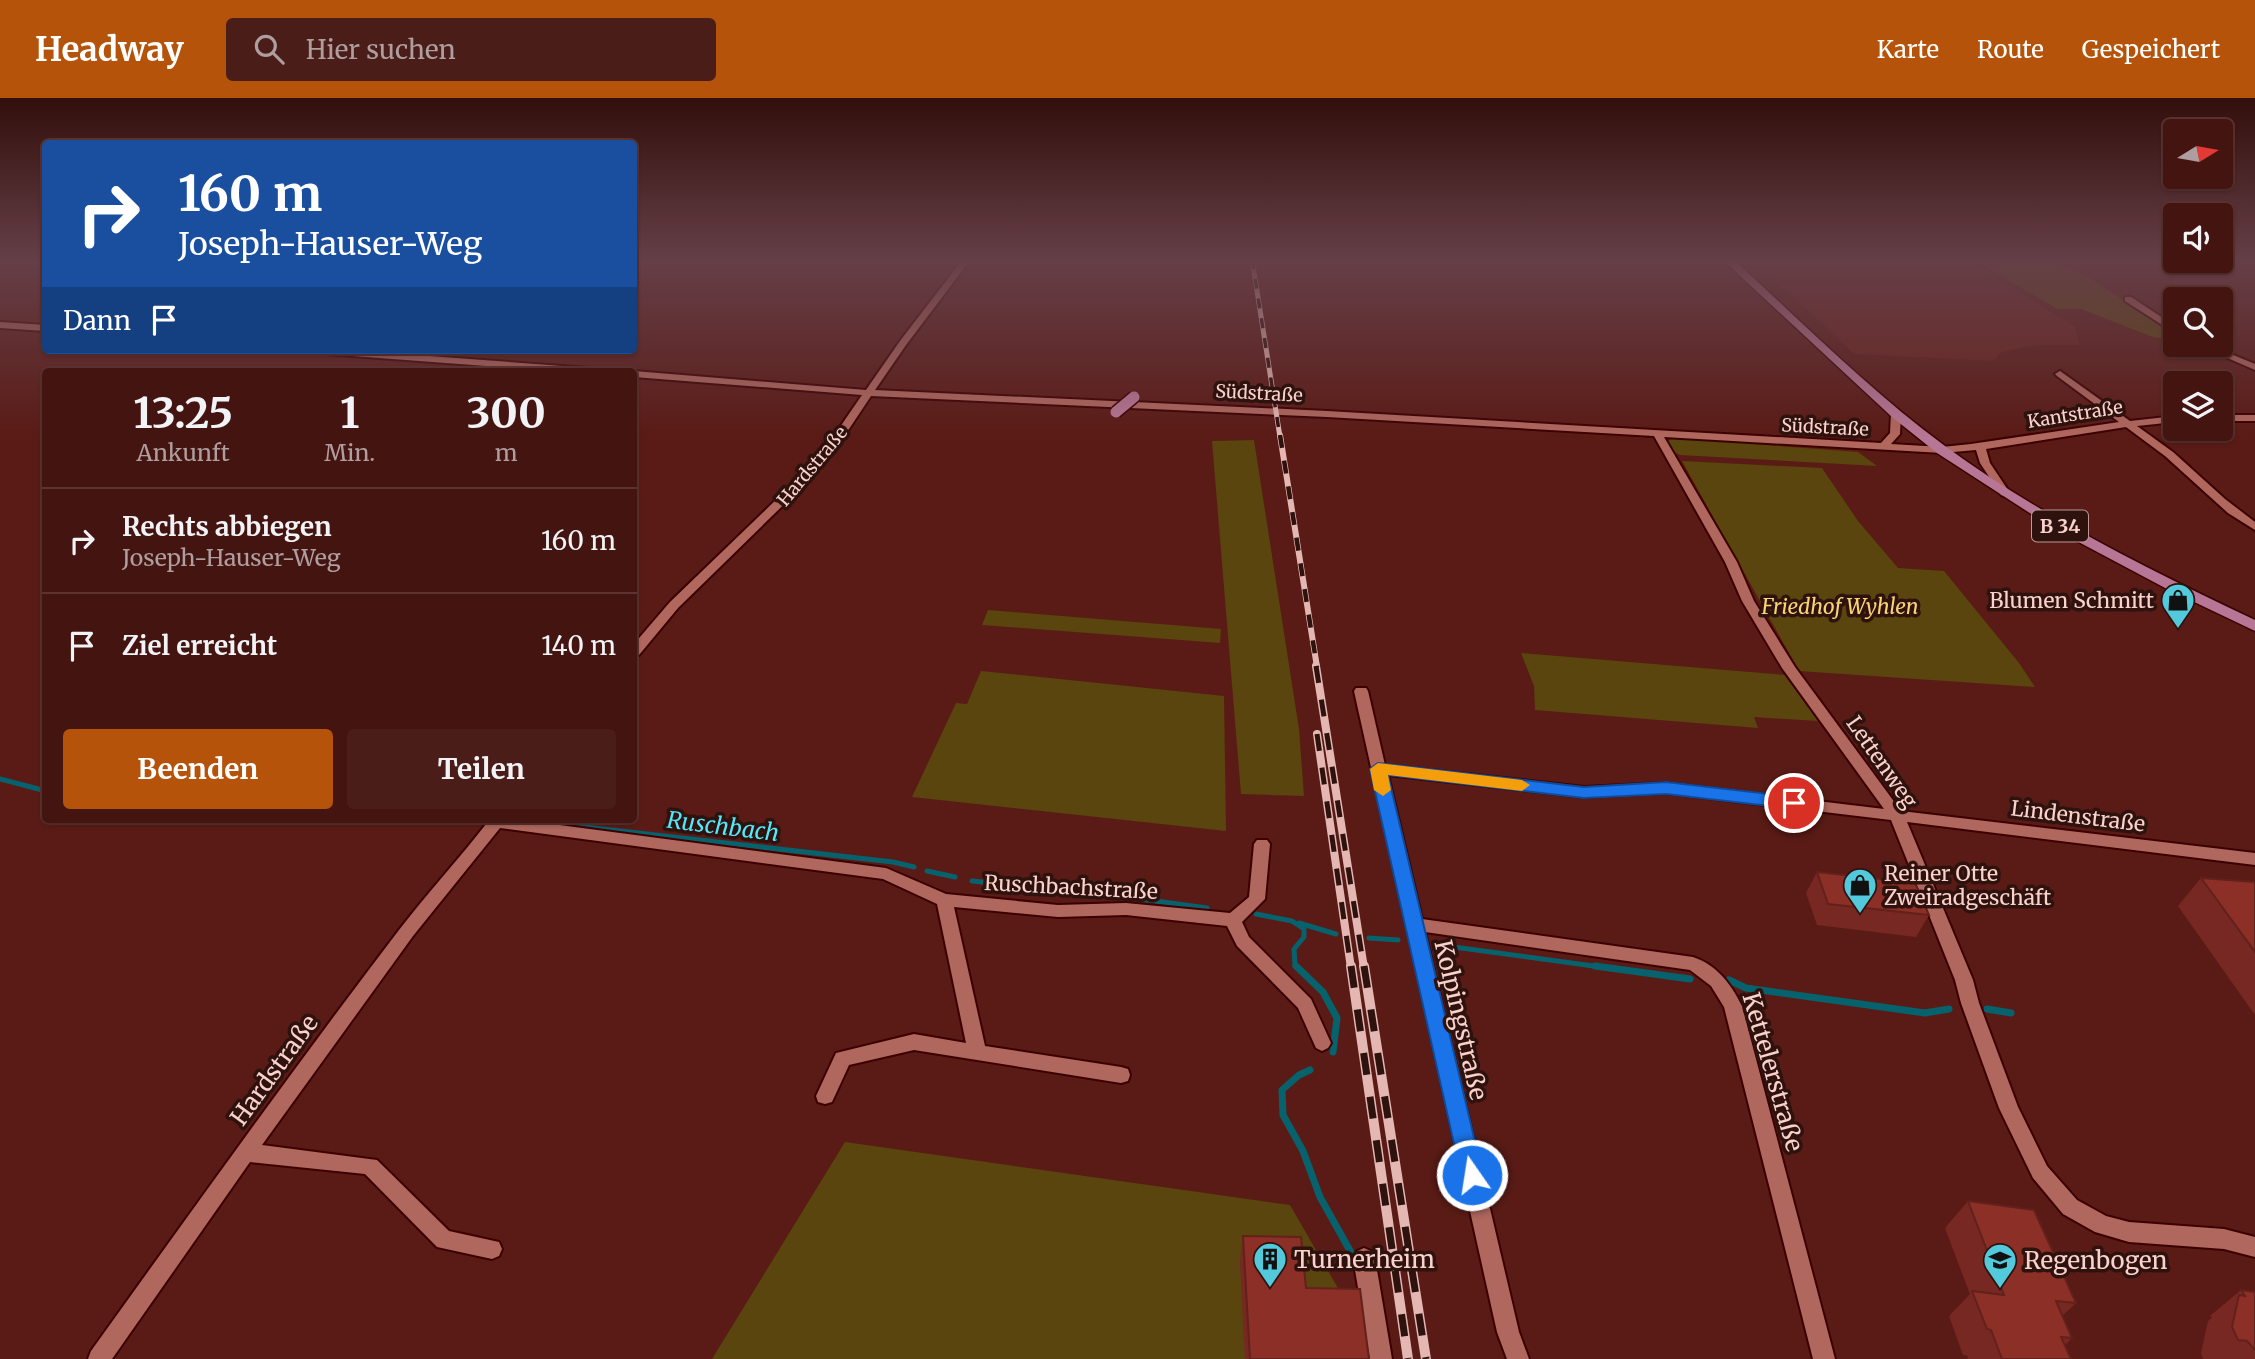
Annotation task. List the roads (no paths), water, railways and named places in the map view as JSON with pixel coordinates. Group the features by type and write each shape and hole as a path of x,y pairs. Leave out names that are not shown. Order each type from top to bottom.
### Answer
{"main road":[{"name":"B 34","path":"1791,318 1896,414 1942,450 2005,493 2128,563 2255,626"},
{"path":"1116,412 1134,397"}],"street":[{"name":"Hardstraße","path":"637,648 674,605 810,473 924,318"},
{"path":"0,324 42,328"},
{"path":"365,354 549,368"},
{"path":"2231,357 2255,367"},
{"name":"Südstraße","path":"637,374 869,393 1327,414 1942,450"},
{"path":"2060,374 2195,476 2215,498 2255,527"},
{"name":"Südstraße","path":"1883,447 1895,434 1896,414"},
{"path":"2233,418 2255,418"},
{"name":"Kantstraße","path":"1942,450 1981,448 2126,422 2163,420"},
{"name":"Lettenweg","path":"1658,435 1731,562 1748,601 1789,668 1896,815 1964,980 1969,1003 2009,1108 2039,1172 2070,1207 2102,1225 2129,1232 2224,1239 2255,1247"},
{"path":"1981,448 1985,463 2005,493"},
{"name":"Kolpingstraße","path":"1361,691 1508,1332 1518,1359"},
{"name":"Lindenstraße","path":"1378,769 1584,792 1666,788 2255,859"},
{"name":"Hardstraße","path":"99,1359 244,1152 407,931 496,823"},
{"name":"Ruschbachstraße","path":"513,823 886,874 944,900 1058,911 1126,909 1233,920"},
{"path":"1262,844 1257,899 1233,920 1243,941 1305,1004 1322,1043"},
{"path":"944,900 977,1052"},
{"name":"Kettelerstraße","path":"1413,924 1693,964 1712,976 1725,990 1733,1006 1824,1359"},
{"path":"825,1096 843,1059 914,1042 1121,1075"},
{"path":"244,1152 370,1166 444,1240 492,1249"},
{"path":"1364,1258 1381,1359"}],"waterway":[{"name":"Ruschbach","path":"0,779 42,790"},
{"name":"Ruschbach","path":"550,823 893,862 914,867"},
{"path":"927,871 955,877"},
{"path":"972,881 1023,886"},
{"path":"1037,884 1093,893"},
{"path":"1126,897 1207,908"},
{"path":"1256,914 1292,921 1304,929 1304,937 1294,949 1296,966"},
{"path":"1299,923 1336,934"},
{"path":"1369,938 1398,940"},
{"path":"1439,945 1608,968"},
{"path":"1296,966 1323,992 1337,1018 1333,1052"},
{"path":"1595,966 1690,979"},
{"path":"1729,980 1746,988 1925,1013 1949,1009"},
{"path":"1987,1009 2011,1013"},
{"path":"1310,1070 1299,1075 1282,1090 1283,1115 1303,1151 1320,1197 1353,1256"}],"railway":[{"path":"1261,318 1280,437"},
{"path":"1280,435 1317,667"},
{"path":"1316,666 1364,968"},
{"path":"1317,734 1351,968"},
{"path":"1351,966 1408,1359"},
{"path":"1364,966 1426,1359"}],"place":[{"name":"Blumen Schmitt","path":"2178,630"},
{"name":"Reiner Otte Zweiradgeschäft","path":"1860,915"},
{"name":"Turnerheim","path":"1270,1289"},
{"name":"Regenbogen","path":"2000,1290"}],"park label":[{"name":"Friedhof Wyhlen","path":"1840,606"}]}
